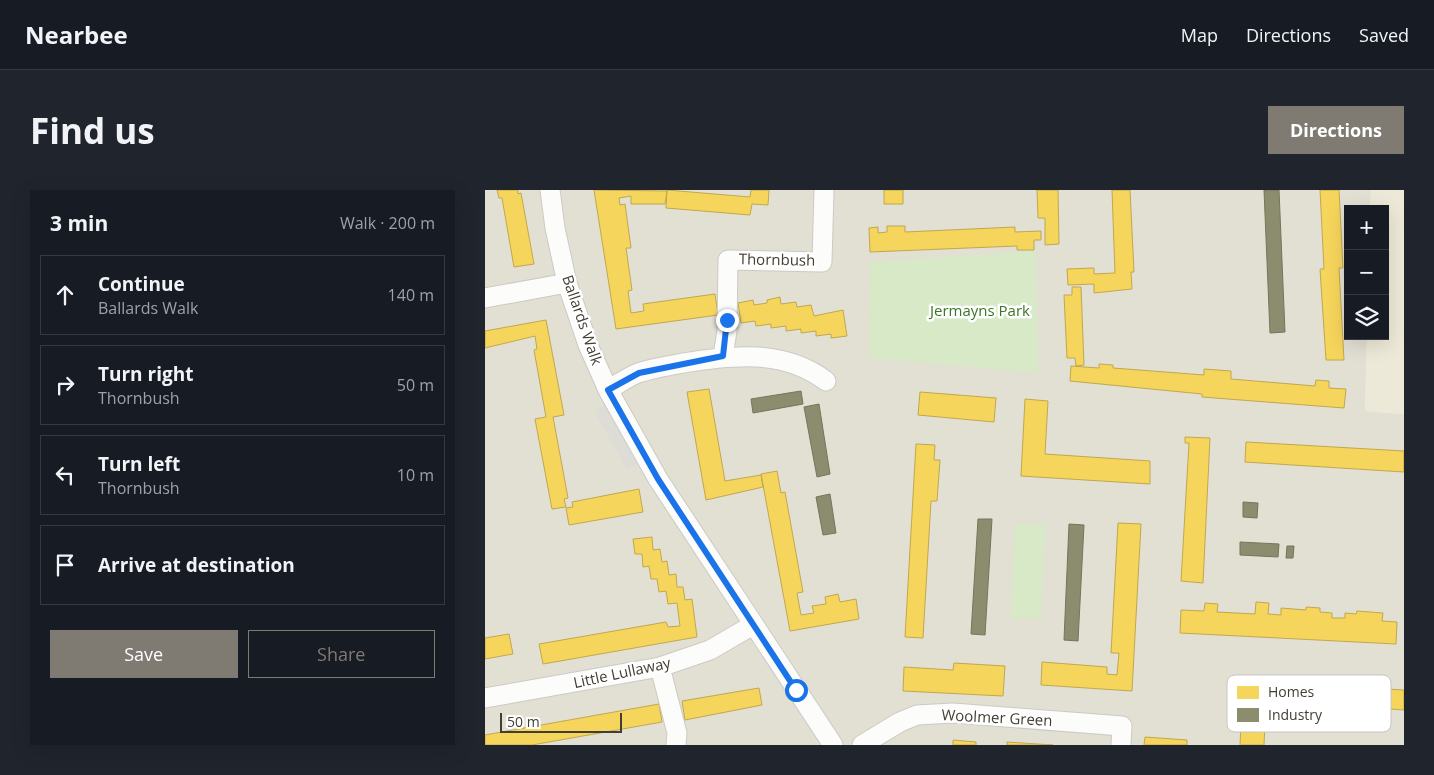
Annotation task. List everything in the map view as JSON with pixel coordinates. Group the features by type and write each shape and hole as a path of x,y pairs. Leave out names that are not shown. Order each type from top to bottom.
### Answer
{"street":[{"name":"Ballards Walk","path":"549,190 567,283 588,346 608,390 658,479 833,745"},
{"name":"Thornbush","path":"723,356 727,331 728,260 822,262 825,190"},
{"path":"485,298 567,283"},
{"path":"608,390 639,373 723,356 757,356 797,364 812,370 826,381"},
{"name":"Little Lullaway","path":"485,698 660,667 710,650 753,625"},
{"path":"660,667 677,733 676,745"},
{"name":"Woolmer Green","path":"862,745 900,722 917,715 953,713 1122,726 1121,745"}],"shaded area":[{"path":"485,190 1371,190 1370,205 1344,205 1344,340 1367,340 1365,411 1404,414 1404,745 485,745"},
{"path":"1371,190 1404,190 1404,414 1365,411 1367,340 1389,340 1389,205 1370,205"},
{"path":"605,405 637,465 627,469 595,412"}],"green space":[{"name":"Jermayns Park","path":"1036,251 1038,373 869,358 870,262"},
{"path":"1015,524 1046,525 1041,619 1010,618"}],"building: Homes":[{"path":"497,190 518,190 518,194 521,193 534,264 514,267 502,198 499,198"},
{"path":"594,190 667,191 665,204 631,204 631,196 619,198 620,205 625,204 631,248 626,248 632,290 628,291 631,313 644,311 643,304 715,294 718,315 616,329"},
{"path":"667,190 750,197 751,190 769,190 768,205 752,204 750,215 666,208"},
{"path":"884,190 903,190 903,204 884,204"},
{"path":"1037,190 1058,190 1059,244 1045,245 1045,218 1038,218"},
{"path":"1112,190 1130,190 1134,272 1131,272 1132,289 1094,293 1094,284 1068,285 1067,269 1094,268 1094,274 1115,273"},
{"path":"1320,190 1339,190 1343,268 1339,268 1344,360 1326,360 1320,269 1324,269"},
{"path":"887,226 905,226 905,232 1015,227 1015,232 1041,231 1041,240 1034,240 1034,250 1017,250 1017,246 870,252 869,228 878,227 878,233 887,232"},
{"path":"1072,287 1081,287 1084,365 1076,366 1075,358 1067,358 1064,295 1072,295"},
{"path":"780,297 781,304 796,302 797,307 811,305 814,316 843,310 847,336 831,338 831,334 816,336 816,331 801,333 801,329 786,331 786,326 771,328 771,324 756,326 755,321 741,323 738,303 753,300 754,305 767,303 767,300"},
{"path":"546,320 564,415 553,417 568,498 564,499 566,507 552,509 535,419 546,417 534,350 537,349 535,336 485,348 485,331"},
{"path":"1099,364 1113,365 1113,368 1204,375 1204,369 1231,371 1231,379 1315,386 1316,380 1329,381 1329,388 1346,389 1344,408 1202,397 1202,394 1070,381 1071,366 1099,368"},
{"path":"709,389 725,481 761,475 763,487 706,500 687,392"},
{"path":"920,392 996,398 994,422 918,415"},
{"path":"1025,399 1048,401 1045,454 1150,461 1150,484 1021,476"},
{"path":"1185,437 1210,438 1203,583 1181,581 1189,443 1185,443"},
{"path":"1246,442 1404,451 1404,472 1245,462"},
{"path":"916,444 935,445 934,460 940,460 937,501 931,501 923,638 905,637"},
{"path":"777,471 781,493 785,492 803,592 797,593 801,615 814,613 812,606 826,604 825,597 838,594 840,602 856,599 859,619 790,631 761,474"},
{"path":"639,489 643,512 569,525 566,508 573,507 572,502"},
{"path":"1118,523 1141,524 1132,691 1041,685 1042,662 1107,667 1107,674 1117,675 1119,653 1111,653"},
{"path":"652,537 653,550 660,549 662,562 667,561 669,575 676,574 677,587 683,587 685,600 692,599 697,637 543,664 539,644 666,622 668,627 680,626 677,603 668,604 666,591 659,592 657,579 651,579 649,566 643,567 642,554 635,554 633,539"},
{"path":"1256,602 1269,603 1268,614 1281,615 1281,608 1306,610 1306,607 1320,608 1320,612 1332,613 1332,618 1345,618 1345,613 1356,614 1357,611 1383,613 1382,621 1397,622 1396,644 1180,633 1181,610 1204,611 1205,603 1218,604 1217,612 1255,614"},
{"path":"509,634 513,654 485,659 485,638"},
{"path":"954,663 1005,666 1003,696 903,691 904,667 953,670"},
{"path":"759,688 762,705 685,720 682,701"},
{"path":"1391,689 1404,690 1404,710 1391,709"},
{"path":"659,704 662,722 532,745 485,745 485,735"},
{"path":"1241,732 1265,732 1264,745 1240,745"},
{"path":"1145,737 1187,740 1187,745 1144,745"},
{"path":"953,740 976,742 976,745 953,745"},
{"path":"1007,742 1053,745 1007,745"}],"building: Industry":[{"path":"1264,190 1279,190 1285,332 1270,333"},
{"path":"801,391 803,404 753,413 751,399"},
{"path":"819,404 830,474 817,477 804,407"},
{"path":"830,494 836,533 823,535 816,497"},
{"path":"1243,502 1258,503 1257,518 1243,517"},
{"path":"978,519 992,519 985,635 971,634"},
{"path":"1069,524 1084,525 1078,641 1064,640"},
{"path":"1240,542 1279,544 1278,557 1240,555"},
{"path":"1287,546 1294,546 1293,558 1286,558"}],"route":[{"path":"727,320 723,356 639,373 608,390 658,479 796,690"}]}
